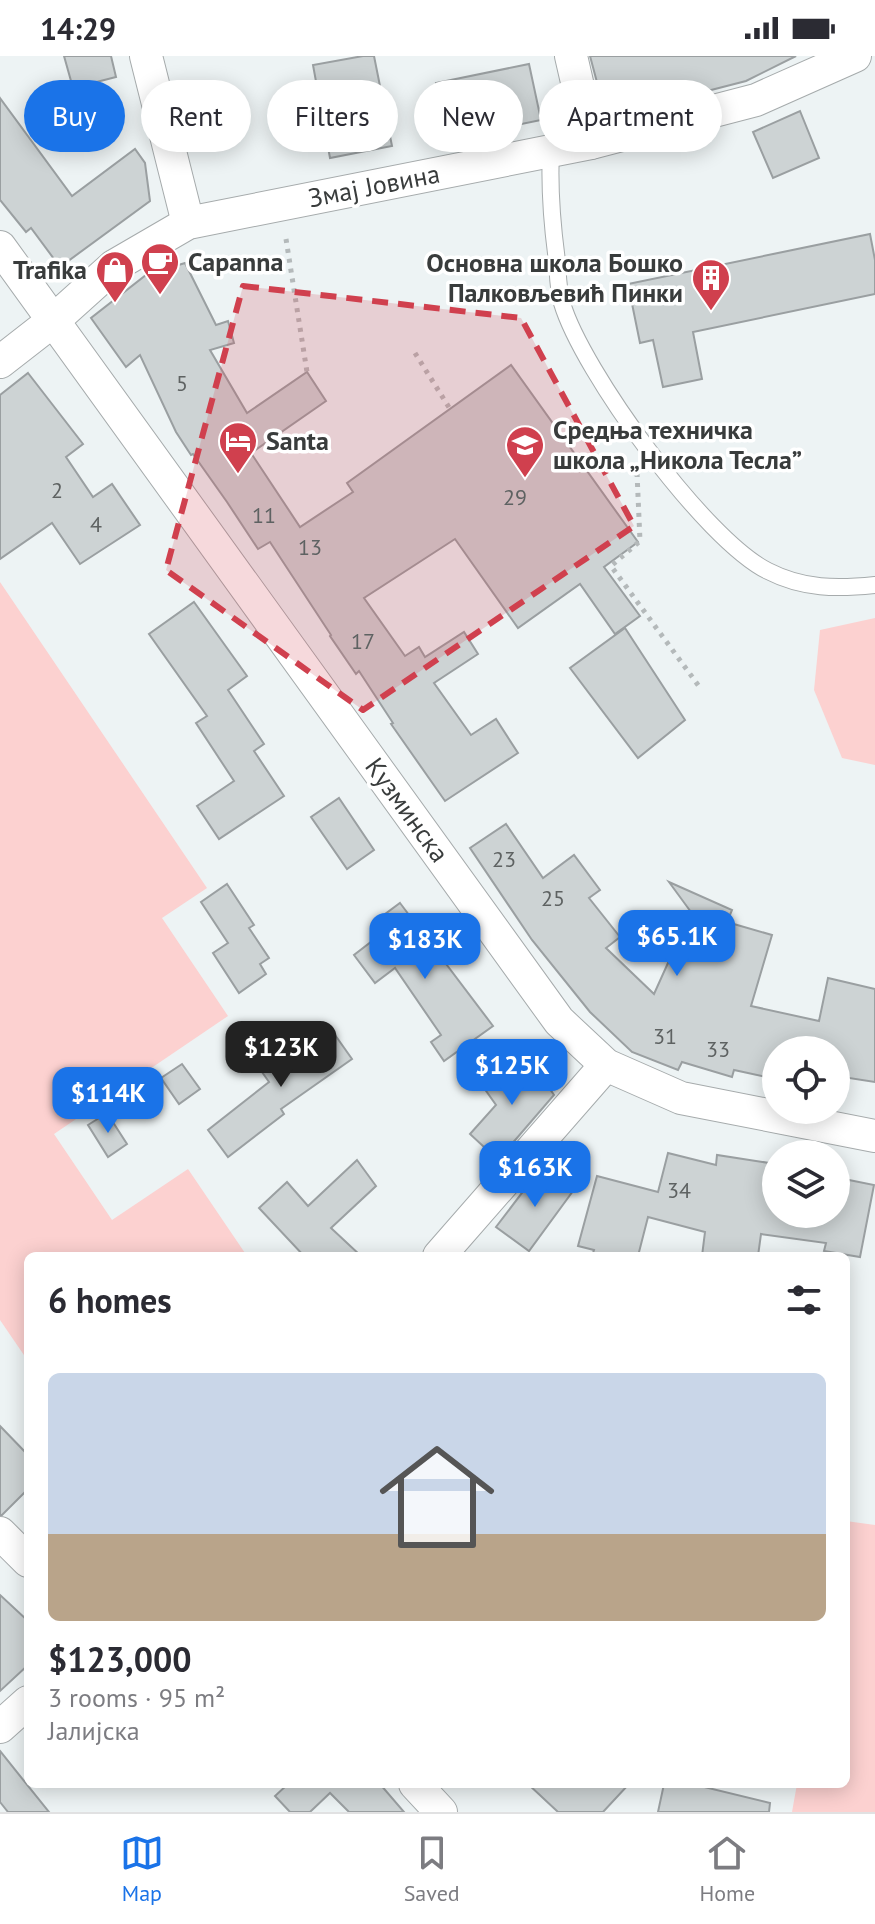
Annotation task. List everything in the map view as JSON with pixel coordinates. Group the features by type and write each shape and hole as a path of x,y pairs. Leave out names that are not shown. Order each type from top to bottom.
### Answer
{"street":[{"path":"146,56 188,223"},
{"path":"571,56 577,80"},
{"name":"Змај Јовина","path":"722,109 756,100 855,56"},
{"name":"Змај Јовина","path":"0,362 54,320 114,266 188,223 546,152"},
{"name":"Кузминска","path":"0,247 559,1021 606,1065 681,1098 875,1136"},
{"path":"442,1252 606,1065"},
{"path":"0,1533 24,1557"},
{"path":"0,1727 24,1706"},
{"path":"419,1788 441,1812"}],"lane":[{"path":"551,152 549,187 561,303 581,346 635,432 729,544 766,570 803,585 842,588 875,585"}],"path":[{"path":"286,239 307,372"},
{"path":"415,353 450,409"},
{"path":"635,432 640,541 611,566 701,689"}],"highlighted area":[{"path":"243,286 521,318 634,526 363,710 166,570"}],"shaded area":[{"path":"0,582 207,888 162,918 228,1016 54,1134 112,1220 188,1169 244,1252 24,1252 24,1355 0,1320"},
{"path":"875,618 875,765 842,758 814,690 820,630"},
{"path":"850,1522 875,1525 875,1812 792,1812 796,1788 850,1788"}],"building":[{"path":"64,56 111,56 116,77 71,80"},
{"path":"374,56 379,80 316,80 313,65"},
{"path":"590,56 796,56 746,81 722,87 722,80 596,80"},
{"path":"529,64 539,120 523,124 523,80 451,80"},
{"path":"0,98 24,131 24,152 40,152 72,196 135,149 145,163 150,201 60,267 31,228 26,232 0,200"},
{"path":"800,111 819,158 773,178 753,132"},
{"path":"329,152 361,152 330,158"},
{"name":"Основна школа Бошко Палковљевић Пинки","path":"870,234 875,260 875,294 693,332 702,379 663,387 653,340 640,343 628,284"},
{"path":"185,263 216,325 228,321 234,343 210,350 247,413 307,372 326,401 251,453 300,527 353,492 347,483 511,365 638,542 604,567 640,616 615,634 580,584 518,628 455,539 364,598 405,656 419,647 425,657 464,632 478,654 434,683 471,735 496,719 518,753 445,801 391,724 359,671 356,674 330,636 270,542 258,549 191,455 176,432 140,355 126,367 91,318 146,275"},
{"path":"28,373 83,444 66,457 93,497 112,484 140,525 80,564 52,523 0,559 0,395"},
{"path":"194,602 247,676 228,690 264,744 254,751 284,796 219,839 197,806 234,781 196,723 207,716 149,634"},
{"path":"625,628 685,720 638,758 570,668"},
{"path":"339,798 374,850 347,869 311,817"},
{"path":"506,824 543,878 574,855 600,890 589,898 620,937 606,948 654,994 691,912 669,882 732,910 727,922 772,935 751,1006 819,1021 828,978 875,989 875,1082 850,1078 850,1036 762,1036 762,1076 734,1070 732,1077 682,1062 678,1070 632,1052 590,1012 532,940 470,848"},
{"path":"227,884 254,925 249,928 269,958 260,964 266,974 239,993 213,953 228,943 201,902"},
{"path":"400,903 493,1026 444,1061 431,1042 441,1035 395,968 375,983 354,955 385,931 377,920"},
{"path":"328,1025 352,1059 281,1109 284,1114 228,1157 208,1130 269,1082 262,1072"},
{"path":"528,1057 554,1095 498,1160 470,1134 496,1105 484,1088"},
{"path":"182,1064 200,1089 179,1104 161,1078"},
{"path":"107,1113 127,1144 108,1157 88,1125"},
{"path":"668,1153 716,1165 717,1155 762,1162 762,1228 850,1228 850,1180 874,1185 860,1257 850,1255 850,1252 824,1251 826,1243 761,1234 759,1252 702,1252 705,1232 648,1217 639,1252 593,1252 578,1246 597,1176 658,1192"},
{"path":"357,1160 376,1186 331,1228 357,1252 300,1252 259,1208 287,1182 308,1206"},
{"path":"541,1168 573,1191 529,1251 496,1227"},
{"path":"0,1426 24,1451 24,1493 0,1515"},
{"path":"0,1595 24,1617 24,1669 0,1691"},
{"path":"0,1751 24,1781 24,1788 30,1788 49,1812 8,1812 0,1802"},
{"path":"284,1788 383,1788 404,1812 349,1812 330,1793 310,1812 290,1812 275,1796"},
{"path":"532,1788 625,1788 603,1812 558,1812"},
{"path":"663,1788 708,1788 770,1803 769,1812 658,1812"}],"place":[{"name":"Capanna","path":"160,296"},
{"name":"Trafika","path":"115,304"},
{"name":"Основна школа Бошко Палковљевић Пинки","path":"711,312"},
{"name":"Santa","path":"238,475"},
{"name":"Средња техничка школа „Никола Тесла”","path":"525,479"}]}
